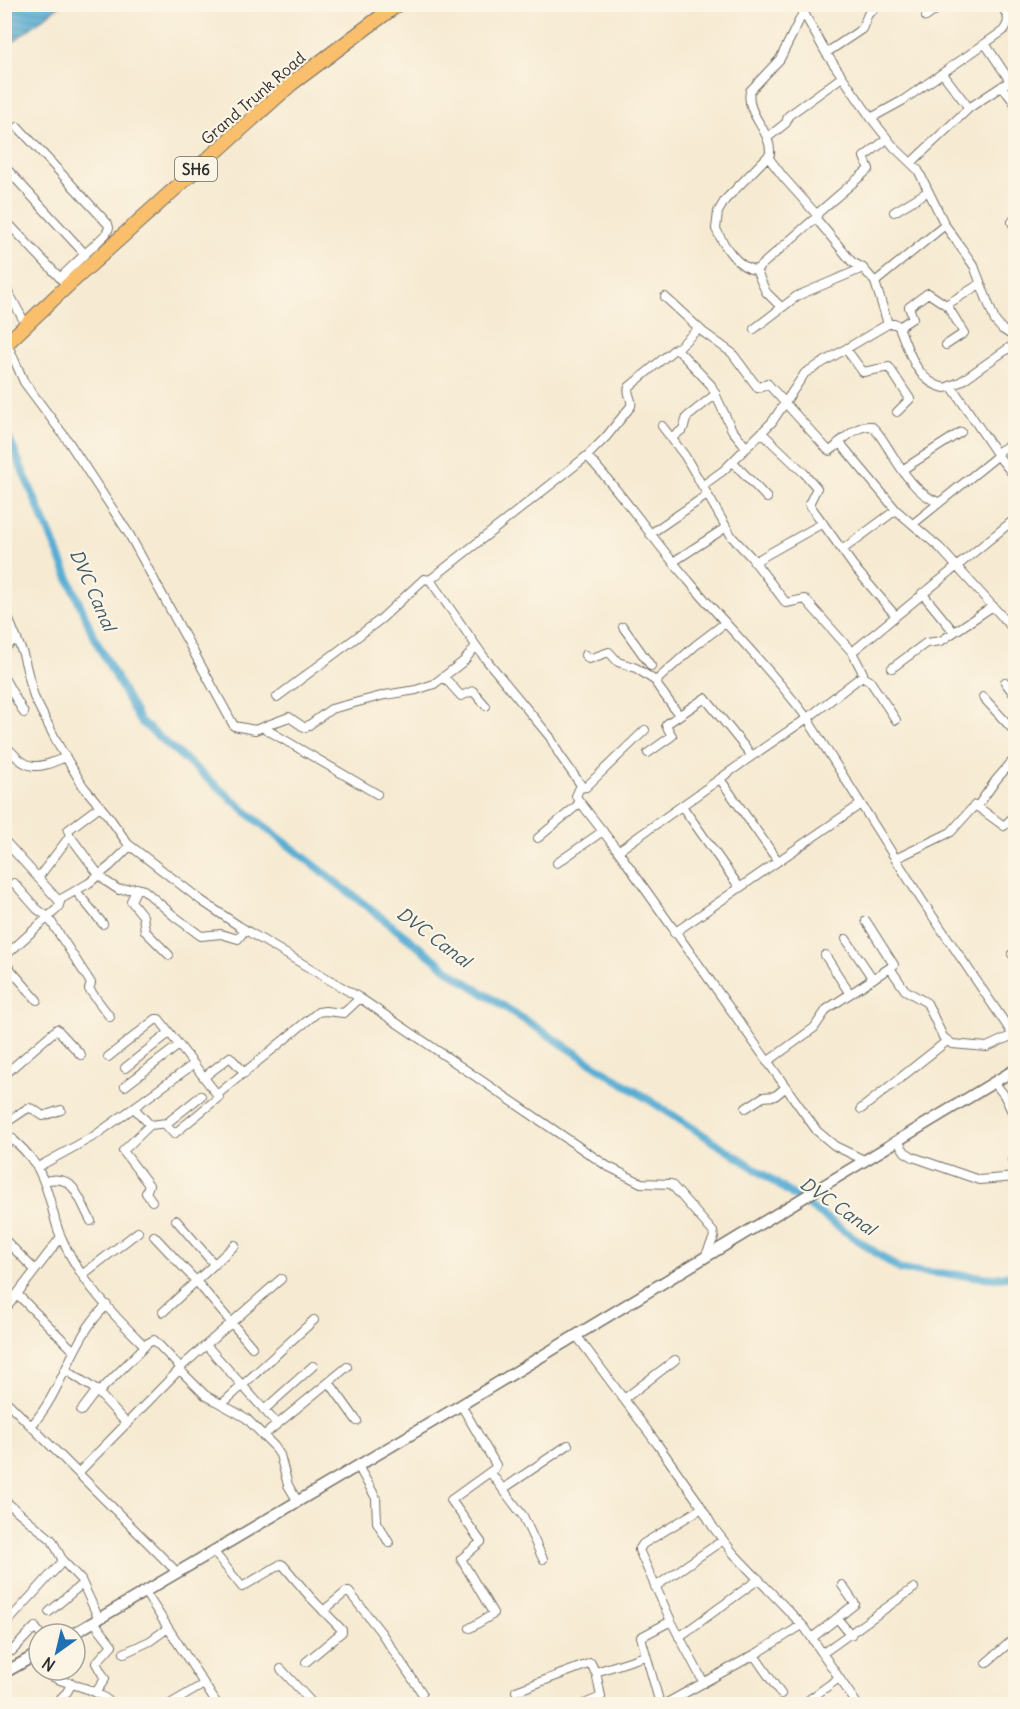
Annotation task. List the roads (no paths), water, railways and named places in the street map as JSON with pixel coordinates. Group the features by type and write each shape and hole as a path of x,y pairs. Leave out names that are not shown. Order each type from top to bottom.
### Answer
{"main road":[{"name":"Grand Trunk Road","path":"6,345 64,282 291,84 398,4"}],"street":[{"path":"826,53 862,28 868,14 879,4"},
{"path":"926,16 944,4"},
{"path":"871,118 902,101 986,45 1008,25 1009,19 1000,4"},
{"path":"702,486 733,462 762,433 786,404 806,373 888,324 896,324 899,327 923,377 940,387 952,387 1016,341 995,321 974,266 945,225 918,170 887,139 871,118 826,53 801,9"},
{"path":"781,308 766,291 756,270 739,263 720,237 716,222 722,206 734,188 768,157 771,150 753,111 749,95 780,59 801,9"},
{"path":"912,162 969,108 1013,79 986,45"},
{"path":"943,74 969,108"},
{"path":"767,138 786,123 790,114 842,77"},
{"path":"1002,86 1016,105"},
{"path":"4,219 64,282 109,228 108,224 18,126"},
{"path":"756,270 869,169 864,157 887,139"},
{"path":"768,157 852,262 863,267 875,282 888,324"},
{"path":"4,166 85,254"},
{"path":"894,212 927,192"},
{"path":"1016,217 1012,222 1016,230"},
{"path":"875,282 945,225"},
{"path":"754,329 804,292 863,267"},
{"path":"4,284 26,325"},
{"path":"947,305 980,284"},
{"path":"899,327 913,318 909,307 928,293 947,305 964,333 946,345"},
{"path":"665,297 699,328 732,353 758,388 766,383 828,450 830,451 857,429 871,426 877,431 902,470 918,489 938,502"},
{"path":"277,697 381,619 424,579 430,579 587,456 631,406 629,387 699,328"},
{"path":"6,345 24,381 68,441 129,534 231,724 237,728 248,730 264,728 289,717 305,728 332,709 434,684 464,660 476,646"},
{"path":"678,348 711,385 732,430 747,448"},
{"path":"846,349 863,372 889,367 910,399 897,412"},
{"path":"952,387 997,456 1016,478"},
{"path":"672,438 683,429 687,417 716,394"},
{"path":"662,426 685,456 725,528 787,603 807,600 852,652 863,673 862,676"},
{"path":"902,470 961,432"},
{"path":"762,433 817,488 809,504 842,550 895,615"},
{"path":"913,524 1016,441"},
{"path":"838,443 896,510 956,566 1014,628"},
{"path":"587,456 725,624 782,684 808,718 810,725 895,859 1014,1037 987,1047 956,1046 947,1041 927,1003 905,990 890,968"},
{"path":"733,462 767,498"},
{"path":"650,534 707,495"},
{"path":"842,550 896,510"},
{"path":"852,652 1016,518"},
{"path":"754,562 823,523"},
{"path":"673,562 725,528"},
{"path":"430,579 476,646 550,737 581,785 576,796 580,803 618,851 785,1088 817,1131 826,1140 860,1163"},
{"path":"922,593 954,632"},
{"path":"892,668 926,643 938,642 993,606"},
{"path":"4,608 30,676 34,697 83,786 130,846 202,901 245,930 360,998 608,1166 641,1183 671,1184 713,1232 714,1237 705,1257"},
{"path":"657,682 689,651 725,624"},
{"path":"623,627 651,666"},
{"path":"4,649 16,638"},
{"path":"585,655 589,659 609,652 618,662 636,668 657,682 679,715"},
{"path":"618,851 808,718 862,676"},
{"path":"862,676 870,681 896,720"},
{"path":"444,677 462,697 473,691 486,706"},
{"path":"4,678 24,713"},
{"path":"1005,682 1016,697"},
{"path":"983,697 1016,733"},
{"path":"648,753 672,736 667,724 706,698 731,733 752,756"},
{"path":"264,728 377,794"},
{"path":"580,788 586,787 645,730"},
{"path":"4,743 15,756 32,767 43,767 66,757"},
{"path":"895,859 951,832 975,806 977,807 1016,757"},
{"path":"720,779 778,861"},
{"path":"538,838 580,803"},
{"path":"674,933 861,804"},
{"path":"100,806 68,830 99,875 119,890 137,888 144,891 201,936 221,934 238,939 245,930"},
{"path":"681,806 740,888"},
{"path":"977,807 1004,826 1016,814"},
{"path":"557,863 603,831"},
{"path":"38,878 70,836"},
{"path":"4,840 59,901 59,907 4,957"},
{"path":"59,901 99,875 130,846"},
{"path":"14,883 37,909 48,917 91,982 88,989 110,1017"},
{"path":"137,888 131,901 143,916 144,929 170,955"},
{"path":"76,891 103,924"},
{"path":"767,1062 814,1028 827,1009 894,964 866,921"},
{"path":"846,939 873,979"},
{"path":"825,956 850,994"},
{"path":"4,962 37,1000"},
{"path":"165,1124 174,1134 218,1098 218,1094 318,1012 344,1013 360,998"},
{"path":"108,1057 159,1019 218,1094"},
{"path":"4,1075 57,1029 81,1055"},
{"path":"125,1068 170,1033"},
{"path":"861,1109 947,1041"},
{"path":"124,1086 179,1045"},
{"path":"204,1077 230,1057 245,1073"},
{"path":"38,1167 88,1139 194,1064"},
{"path":"87,1626 742,1236 1016,1069"},
{"path":"994,1082 1004,1095 1016,1120"},
{"path":"746,1108 763,1097 775,1096 785,1088"},
{"path":"152,1201 146,1193 148,1185 123,1151 150,1125 165,1124 201,1096"},
{"path":"4,1124 28,1108 43,1116 61,1110"},
{"path":"133,1108 150,1125"},
{"path":"4,1132 23,1147 38,1167 45,1181 61,1237 82,1275 116,1317 145,1346"},
{"path":"4,1146 14,1139"},
{"path":"897,1140 904,1152 913,1157 979,1180 1016,1177"},
{"path":"45,1181 55,1178 68,1182 91,1221"},
{"path":"176,1220 214,1264"},
{"path":"82,1275 138,1232"},
{"path":"154,1236 252,1347"},
{"path":"4,1311 61,1237"},
{"path":"4,1239 35,1270"},
{"path":"163,1312 236,1245"},
{"path":"78,1473 181,1369 280,1279"},
{"path":"18,1295 74,1351"},
{"path":"31,1426 53,1398 74,1351 93,1319 106,1305"},
{"path":"222,1404 314,1320"},
{"path":"576,1335 723,1540 802,1625 857,1704"},
{"path":"81,1411 98,1391 154,1340 205,1395 246,1418 280,1455 288,1485 298,1502"},
{"path":"206,1345 277,1424"},
{"path":"624,1399 675,1360"},
{"path":"264,1410 313,1366"},
{"path":"263,1436 347,1366"},
{"path":"66,1370 98,1391 128,1424"},
{"path":"329,1382 357,1421"},
{"path":"4,1400 178,1573"},
{"path":"461,1404 496,1465 452,1500 481,1542 461,1559 493,1612 492,1615 470,1628"},
{"path":"503,1489 568,1445"},
{"path":"358,1466 376,1497 377,1522 389,1543"},
{"path":"490,1472 523,1516 543,1559"},
{"path":"4,1500 52,1540 63,1561 82,1584 97,1620 112,1645 96,1663 105,1679 96,1692"},
{"path":"702,1508 640,1547 639,1553 704,1683"},
{"path":"655,1587 723,1540"},
{"path":"214,1552 242,1587 280,1564 283,1565 342,1631 306,1662"},
{"path":"4,1626 63,1561"},
{"path":"679,1637 759,1579"},
{"path":"49,1612 82,1584"},
{"path":"812,1638 855,1603 842,1585"},
{"path":"823,1653 914,1588"},
{"path":"145,1592 218,1704"},
{"path":"323,1611 349,1592 380,1631 422,1693"},
{"path":"837,1617 851,1635"},
{"path":"660,1704 641,1640 643,1635 671,1621"},
{"path":"665,1704 802,1625"},
{"path":"124,1653 150,1641 168,1628"},
{"path":"4,1646 12,1651 27,1635"},
{"path":"986,1664 1016,1637"},
{"path":"754,1654 781,1694"},
{"path":"595,1672 645,1656"},
{"path":"4,1673 27,1660"},
{"path":"516,1690 590,1663 595,1672 601,1697 584,1704"},
{"path":"281,1669 313,1704"},
{"path":"803,1704 839,1678"},
{"path":"55,1704 72,1683 96,1692 112,1704"},
{"path":"170,1704 204,1684"}],"water":[{"path":"5,4 60,4 60,5 5,48"}],"waterway":[{"name":"DVC Canal","path":"4,427 94,637 139,720 255,819 455,975 747,1163 901,1270 995,1278 1016,1274"}]}
